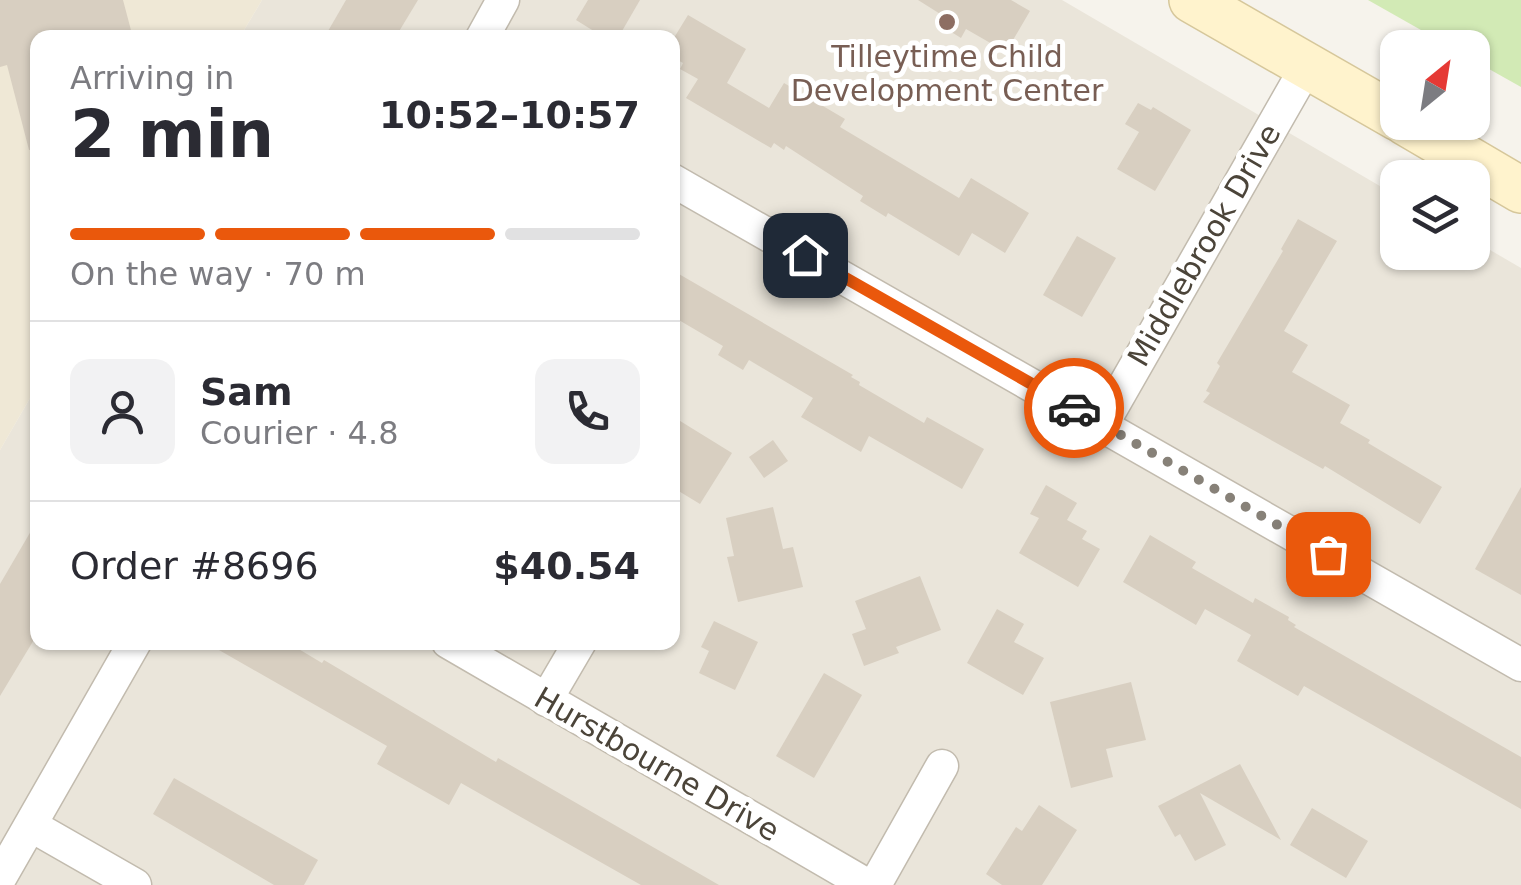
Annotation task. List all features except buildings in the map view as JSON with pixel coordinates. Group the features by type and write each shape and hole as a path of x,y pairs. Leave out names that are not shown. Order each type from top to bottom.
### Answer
{"main road":[{"path":"1192,0 1380,108"},
{"path":"1435,140 1521,190"}],"street":[{"path":"486,30 503,0"},
{"name":"Middlebrook Drive","path":"1102,424 1308,66"},
{"path":"680,185 1521,665"},
{"path":"0,878 131,650"},
{"name":"Hurstbourne Drive","path":"462,650 871,885"},
{"path":"546,700 575,650"},
{"path":"871,885 942,766"},
{"path":"32,826 134,885"}],"shaded area":[{"path":"0,0 262,0 244,30 30,30 30,398 0,450"},
{"path":"262,0 1062,0 1380,186 1380,270 1490,270 1490,250 1521,268 1521,885 0,885 0,450 30,398 30,650 680,650 680,30 244,30"}],"green space":[{"path":"1368,0 1521,0 1521,87 1490,70 1490,30 1421,30"}],"way so far":[{"path":"1074,408 1328,554"}],"place":[{"name":"Tilleytime Child Development Center","path":"947,22"}],"route":[{"path":"805,255 1074,408"}]}
